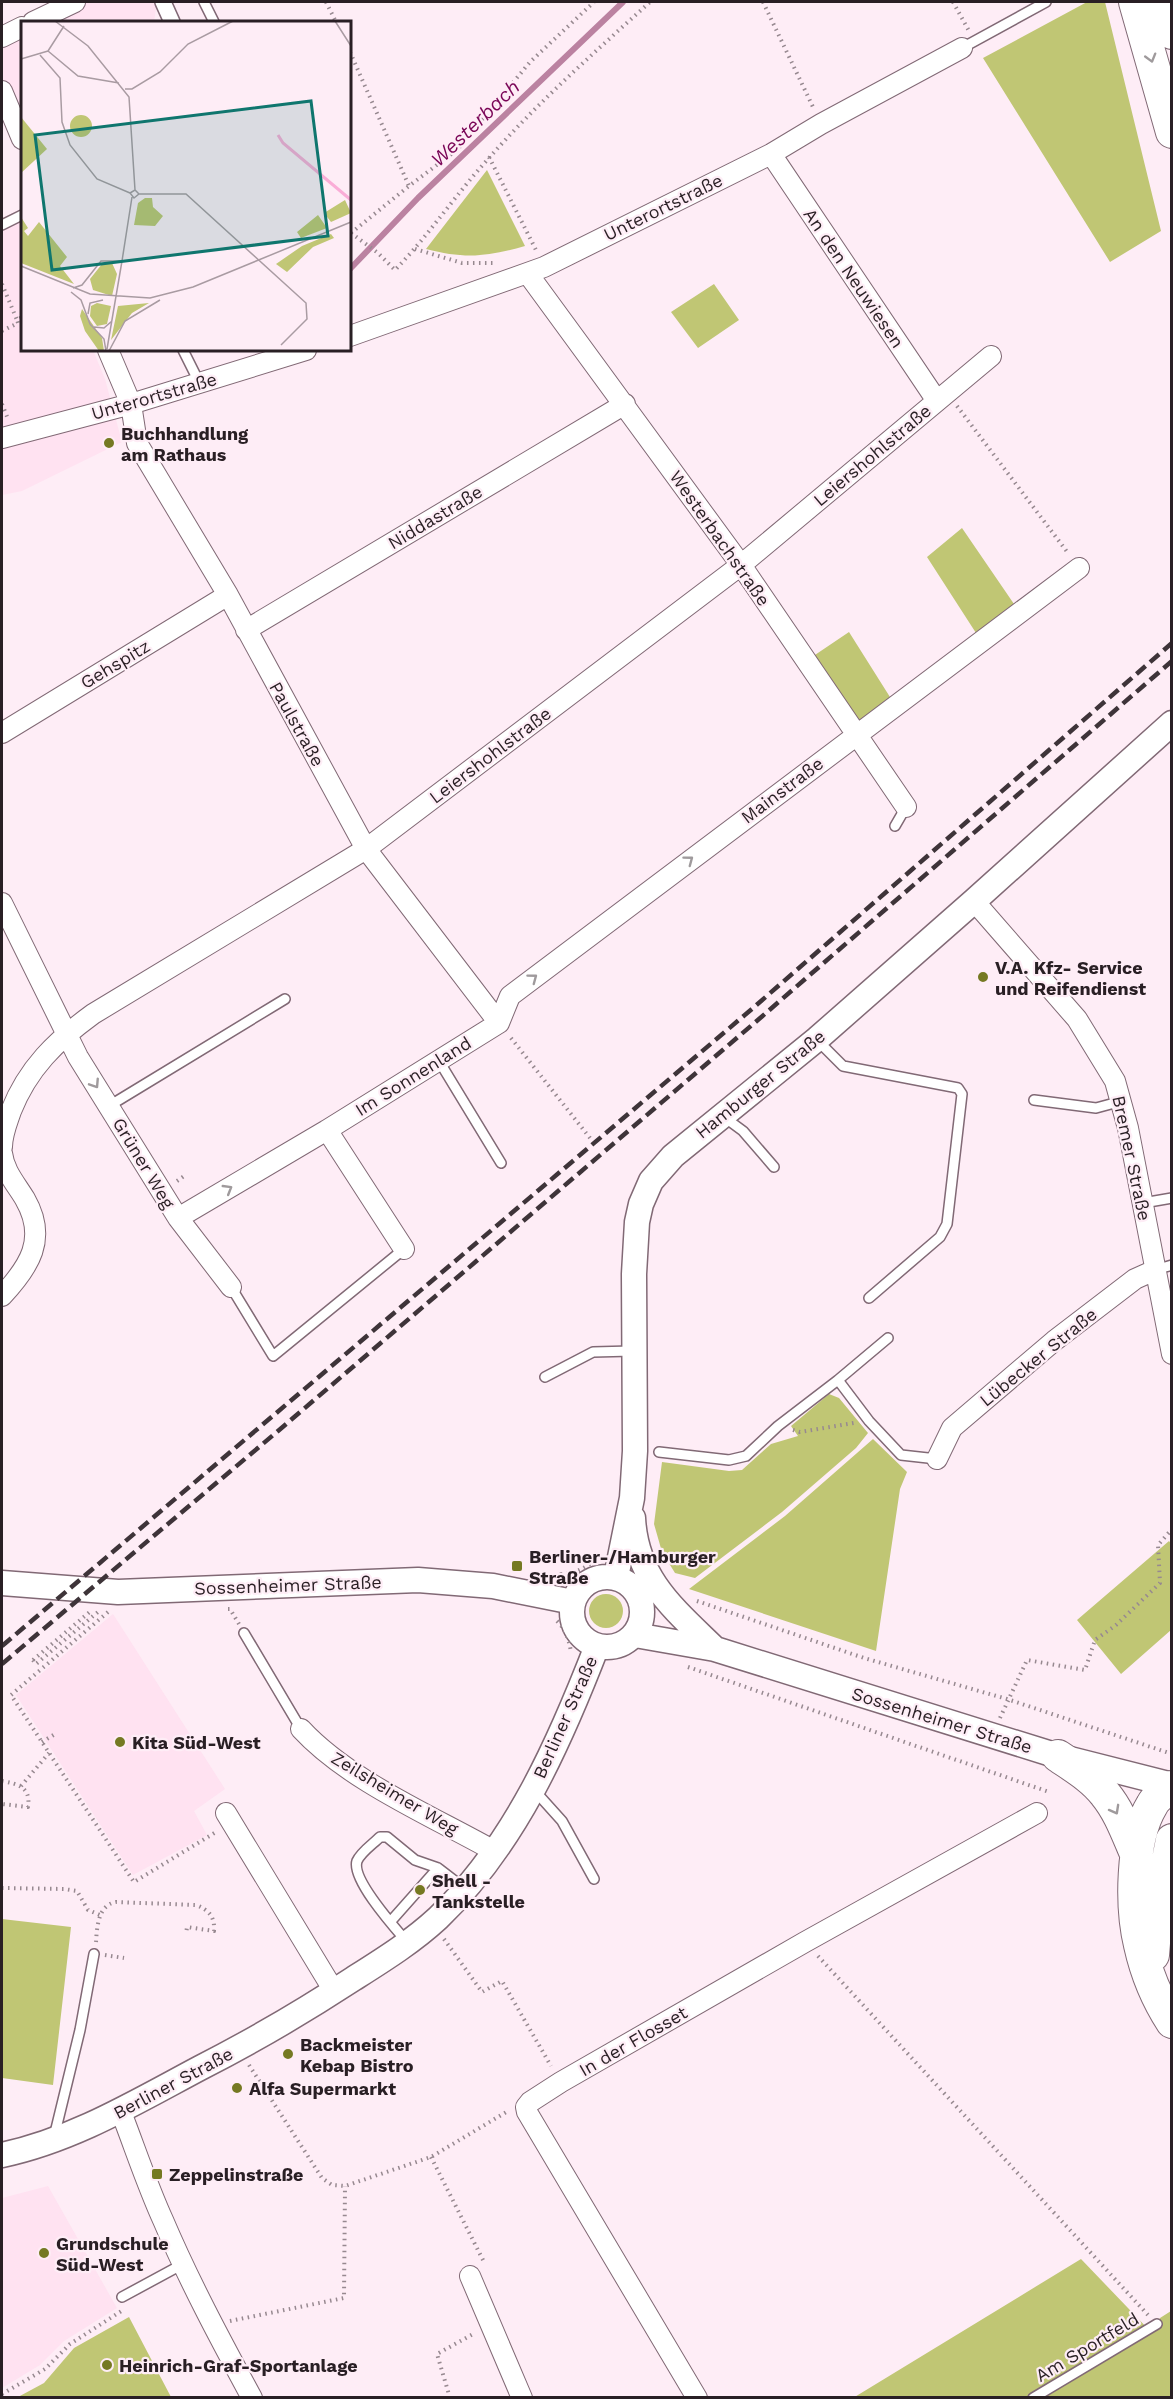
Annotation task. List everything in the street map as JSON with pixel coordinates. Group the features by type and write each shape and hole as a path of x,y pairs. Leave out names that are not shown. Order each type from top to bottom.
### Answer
{"highway":[{"path":"1135,2 1172,132"},
{"path":"1163,2 1172,33"},
{"path":"1058,1756 1104,1793 1115,1809 1137,1856"},
{"path":"1172,1786 1162,1793 1149,1810 1142,1830 1137,1856 1135,1913 1145,1966 1172,2022"},
{"path":"1154,1987 1154,1936 1170,1857"}],"street":[{"path":"35,21 75,2"},
{"path":"163,2 172,21"},
{"path":"2,37 21,28"},
{"name":"Unterortstraße","path":"351,336 529,265 771,154 821,124 969,45"},
{"path":"2,91 18,113 21,132"},
{"name":"An den Neuwiesen","path":"771,154 942,398"},
{"name":"Westerbachstraße","path":"529,265 625,404 741,565 906,807"},
{"name":"Paulstraße","path":"108,351 130,404 137,443 228,595 366,849 499,1023"},
{"name":"Unterortstraße","path":"2,438 200,384 303,351"},
{"name":"Leiershohlstraße","path":"2,1156 6,1126 24,1084 35,1065 65,1034 93,1014 366,849 741,565 991,356"},
{"name":"Niddastraße","path":"246,630 625,404"},
{"name":"Mainstraße","path":"499,1023 510,996 1079,568"},
{"name":"Gehspitz","path":"2,733 228,595"},
{"name":"Hamburger Straße","path":"616,1577 632,1498 635,1451 634,1274 638,1222 644,1193 651,1180 673,1155 817,1039 1172,723"},
{"name":"Bremer Straße","path":"974,901 1077,1019 1101,1055 1114,1081 1122,1101 1143,1203 1163,1268 1172,1354"},
{"path":"2,903 65,1034"},
{"name":"Im Sonnenland","path":"178,1218 327,1130 499,1023"},
{"name":"Grüner Weg","path":"65,1034 178,1218 231,1287"},
{"path":"327,1130 404,1249"},
{"path":"2,1156 26,1200 32,1216 34,1233 33,1250 28,1264 2,1296"},
{"name":"Lübecker Straße","path":"937,1459 952,1428 1072,1327 1135,1279 1163,1268"},
{"path":"632,1498 634,1535 644,1568 665,1599 715,1649"},
{"path":"605,1576 616,1577 635,1589 641,1600 642,1620 635,1635 621,1645 597,1646 588,1642 576,1629 572,1611 573,1602 585,1584 605,1576"},
{"name":"Sossenheimer Straße","path":"2,1583 118,1592 418,1580 493,1586 573,1602"},
{"name":"Sossenheimer Straße","path":"643,1612 715,1649"},
{"name":"Sossenheimer Straße","path":"635,1635 715,1649 1058,1756 1172,1786"},
{"name":"Berliner Straße","path":"2,2155 54,2140 121,2112 240,2047 409,1944 439,1917 494,1851 533,1789 563,1731 597,1646"},
{"name":"Zeilsheimer Weg","path":"301,1729 319,1748 378,1786 494,1851"},
{"name":"In der Flosset","path":"526,2107 561,2082 1037,1813"},
{"path":"224,1821 334,1991"},
{"path":"526,2107 697,2397"},
{"path":"121,2112 162,2218 211,2325 252,2397"},
{"path":"478,2271 491,2325 522,2397"}],"lane":[{"path":"204,2 214,21"},
{"path":"969,45 1046,2"},
{"path":"2,225 21,216"},
{"path":"184,351 200,384"},
{"path":"895,826 906,807"},
{"path":"109,1106 285,999"},
{"path":"817,1039 843,1066 958,1088 962,1094 947,1224 940,1237 869,1298"},
{"path":"439,1061 501,1163"},
{"path":"1034,1100 1096,1108 1122,1101"},
{"path":"722,1116 743,1131 774,1167"},
{"path":"1143,1203 1172,1198"},
{"path":"231,1287 273,1356 404,1249"},
{"path":"659,1452 729,1460 746,1456 778,1426 888,1338"},
{"path":"545,1377 593,1352 635,1351"},
{"path":"838,1380 869,1420 901,1455 937,1459"},
{"path":"244,1633 301,1729"},
{"path":"533,1789 562,1821 594,1879"},
{"path":"409,1944 374,1901 357,1866 358,1860 368,1849 380,1837 387,1837 416,1860 438,1868 464,1888"},
{"path":"391,1921 438,1868"},
{"path":"54,2140 80,2030 94,1954"},
{"path":"122,2297 183,2264"},
{"name":"Am Sportfeld","path":"1033,2397 1157,2324"}],"path":[{"path":"326,2 336,21"},
{"path":"351,233 458,148 530,62 594,2"},
{"path":"351,234 362,240 395,270 415,249 489,158 575,72 650,2"},
{"path":"763,2 821,124"},
{"path":"953,2 969,45"},
{"path":"351,54 409,186"},
{"path":"489,158 538,253 529,265"},
{"path":"415,249 462,263 502,262"},
{"path":"2,284 17,320"},
{"path":"2,331 18,323 17,320 21,318"},
{"path":"942,398 1079,568"},
{"path":"499,1023 590,1138"},
{"path":"778,1426 800,1432 869,1420"},
{"path":"1007,1699 1027,1660 1085,1670 1095,1640 1116,1625 1160,1583 1158,1545 1172,1529"},
{"path":"93,1609 33,1660 36,1664 102,1609 118,1592"},
{"path":"688,1597 864,1658 1007,1699 1172,1754"},
{"path":"100,1619 11,1695 134,1882 224,1821"},
{"path":"720,1678 1049,1792"},
{"path":"42,1742 55,1734"},
{"path":"21,1786 49,1753"},
{"path":"1037,1813 1047,1802 1058,1756"},
{"path":"2,1781 21,1786 26,1790 29,1800 28,1807 2,1804"},
{"path":"2,1888 77,1891 88,1910 100,1915"},
{"path":"94,1954 100,1915 104,1907 116,1902 196,1905 204,1908 214,1922 214,1931 187,1927 186,1934"},
{"path":"444,1939 482,1992 502,1981 561,2082"},
{"path":"806,1942 1157,2324"},
{"path":"240,2047 321,2178 332,2185 345,2186 431,2157 507,2112 526,2107"},
{"path":"431,2157 478,2271"},
{"path":"211,2325 344,2298 345,2186"},
{"path":"2,2394 45,2369 70,2344 123,2311 122,2297"},
{"path":"450,2397 436,2354 491,2325"}],"shaded area":[{"path":"63,2 157,2 154,21 35,21"},
{"path":"21,30 21,124 2,77 2,40"},
{"path":"21,209 21,351 93,351 105,379 122,442 22,491 2,495 2,218"},
{"name":"Kita Süd-West","path":"113,1614 225,1789 194,1811 207,1835 133,1875 16,1695"},
{"name":"Grundschule Süd-West","path":"48,2186 117,2308 64,2341 40,2365 2,2388 2,2198"}],"green space":[{"path":"1087,2 1105,2 1161,231 1110,262 983,58"},
{"path":"487,170 525,246 499,253 476,255 452,254 426,249"},
{"path":"714,284 739,320 698,348 671,312"},
{"path":"962,528 1014,604 976,633 927,557"},
{"path":"849,632 895,705 855,735 806,661"},
{"path":"829,1394 839,1398 868,1433 856,1448 782,1512 695,1578 675,1573 662,1552 654,1524 662,1462 729,1471 742,1470 771,1444 798,1436 791,1426"},
{"path":"873,1439 907,1472 900,1489 876,1651 689,1589 785,1516"},
{"path":"1169,1541 1172,1545 1171,1630 1121,1674 1077,1620"},
{"path":"606,1594 618,1599 623,1611 618,1623 606,1628 594,1623 589,1611 594,1599"},
{"path":"2,1919 71,1927 53,2085 2,2078"},
{"path":"1081,2259 1151,2332 1160,2318 1171,2311 1171,2397 853,2398"},
{"name":"Heinrich-Graf-Sportanlage","path":"129,2317 171,2397 18,2397 44,2383 74,2348"}],"waterway":[{"name":"Westerbach","path":"351,268 418,198 623,2"}],"railway":[{"path":"2,1646 753,1008 1172,643"},
{"path":"2,1664 759,1019 1172,661"}],"place":[{"name":"Buchhandlung am Rathaus","path":"109,443"},
{"name":"V.A. Kfz- Service und Reifendienst","path":"983,977"},
{"name":"Berliner-/Hamburger Straße","path":"517,1566"},
{"name":"Kita Süd-West","path":"120,1742"},
{"name":"Shell - Tankstelle","path":"420,1890"},
{"name":"Backmeister Kebap Bistro","path":"288,2054"},
{"name":"Alfa Supermarkt","path":"237,2088"},
{"name":"Zeppelinstraße","path":"157,2174"},
{"name":"Grundschule Süd-West","path":"44,2253"},
{"name":"Heinrich-Graf-Sportanlage","path":"107,2365"}]}
